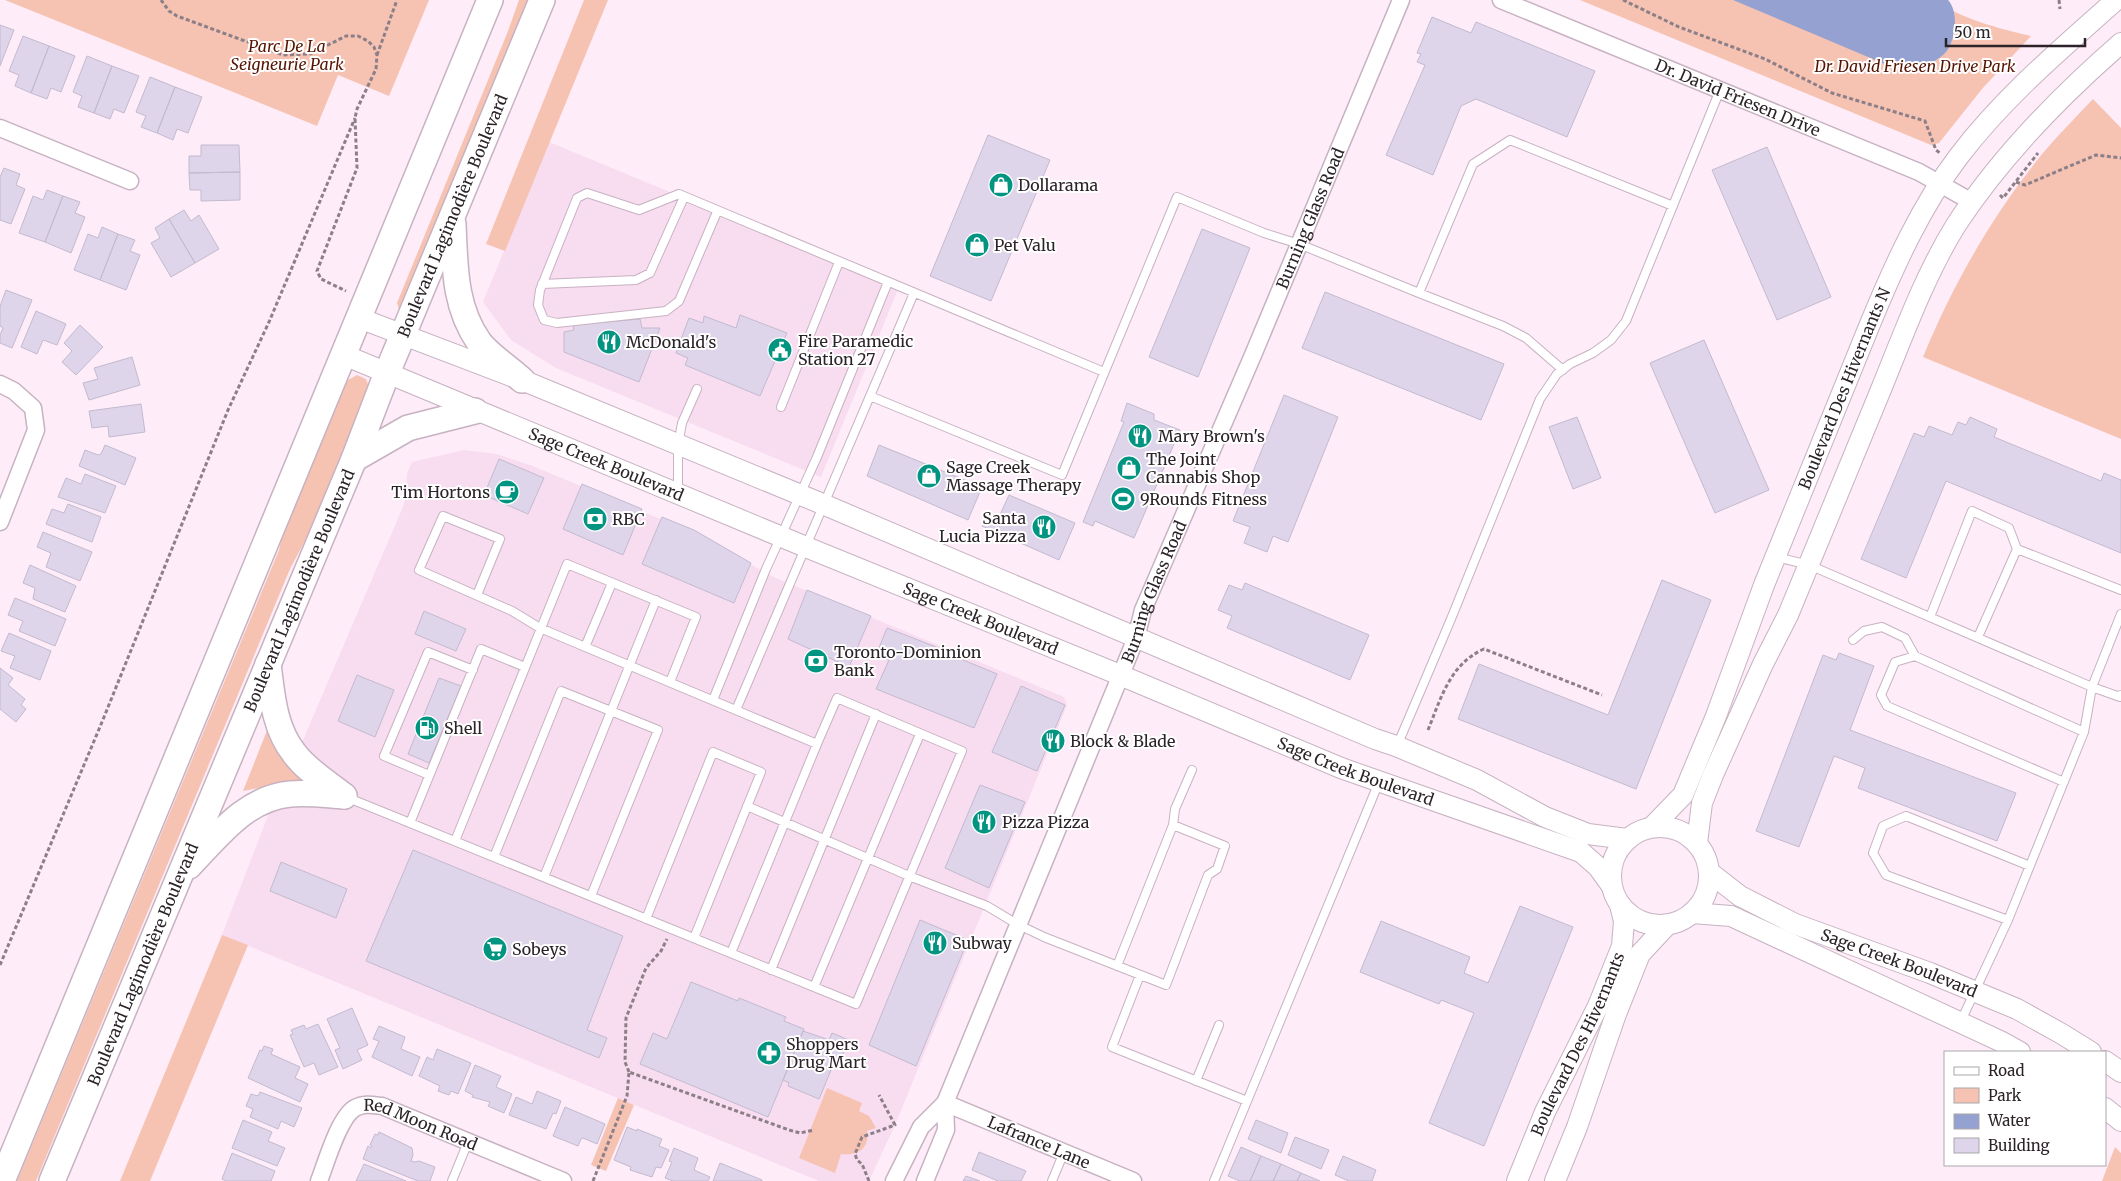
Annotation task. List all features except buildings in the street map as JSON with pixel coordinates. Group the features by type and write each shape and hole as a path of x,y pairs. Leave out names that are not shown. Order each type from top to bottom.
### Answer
{"main road":[{"path":"2,1181 490,0"},
{"name":"Boulevard Lagimodière Boulevard","path":"52,1181 354,459 387,373 404,336 542,0"},
{"path":"453,216 456,273 462,311 480,343 522,380"},
{"path":"354,459 408,428 475,410"},
{"path":"268,664 275,712 287,742 302,762 344,796"},
{"path":"178,876 238,816 257,803 290,794 344,796"}],"street":[{"name":"Burning Glass Road","path":"894,1181 921,1127 945,1102 1136,638 1143,610 1299,244 1400,0"},
{"name":"Dr. David Friesen Drive","path":"1501,0 1919,172 1940,186 1972,202"},
{"name":"Boulevard Des Hivernants N","path":"1652,827 1683,796 1716,716 1776,557 1886,286 1927,205 1954,163 1998,111 2047,61 2116,0"},
{"name":"Boulevard Des Hivernants N","path":"1697,844 1702,803 1713,775 1809,566 1914,309 1955,228 1972,202 2026,134 2074,84 2121,43"},
{"path":"0,128 130,181"},
{"path":"363,309 404,336 522,380 825,505 1375,739 1477,780 1545,817 1588,834 1627,839"},
{"name":"Sage Creek Boulevard","path":"344,355 1341,768 1581,852 1598,867 1611,885"},
{"path":"0,384 14,391 33,408 36,430 0,522"},
{"path":"1662,826 1681,831 1697,844 1705,857 1709,872 1707,890 1699,906 1680,921 1667,924 1646,923 1628,913 1620,905 1611,885 1612,865 1615,855 1627,839 1639,831 1652,827 1662,826"},
{"name":"Sage Creek Boulevard","path":"1709,872 1740,896 1795,924 1930,973 1976,992 2017,1010 2089,1051"},
{"name":"Boulevard Des Hivernants","path":"1517,1181 1545,1112 1598,1006 1622,946 1624,921 1620,905"},
{"name":"Sage Creek Boulevard","path":"1692,913 1731,916 2018,1051"},
{"name":"Boulevard Des Hivernants","path":"1555,1181 1577,1127 1616,1014 1640,954 1667,924"},
{"path":"2106,1062 2121,1072"},
{"name":"Burning Glass Road","path":"925,1181 946,1130 945,1102"},
{"name":"Lafrance Lane","path":"945,1102 1133,1181"},
{"name":"Red Moon Road","path":"318,1181 345,1120 355,1108 367,1104 382,1106 563,1181"},
{"path":"2106,1109 2121,1121"}],"lane":[{"path":"1396,746 1451,619 1540,399 1553,380 1563,370 1611,340 1626,321 1720,90"},
{"path":"1419,293 1473,164 1510,140 1673,206"},
{"path":"717,212 679,301 666,310 557,323 544,320 538,304 542,284 577,198 587,193 639,210 679,194 717,212 1104,372"},
{"path":"542,284 636,280 650,273 684,197"},
{"path":"870,396 1062,475 1177,197 1503,326 1526,338 1563,370"},
{"path":"782,406 839,262"},
{"path":"713,700 888,282"},
{"path":"736,710 914,293"},
{"path":"678,494 678,445 682,423 697,389"},
{"path":"1930,617 1972,512 2009,528 2017,549 1978,637"},
{"path":"476,595 500,540 443,516 419,570 512,611 540,628 817,744"},
{"path":"2017,549 2121,590"},
{"path":"1776,557 1809,566 2120,698 2121,695"},
{"path":"455,841 567,564 696,617 670,682"},
{"path":"585,647 612,583"},
{"path":"544,877 656,600"},
{"path":"1960,1023 2008,920 2084,732 2092,686 2121,614"},
{"path":"1853,640 1864,631 1882,627 1905,638 1914,656 2084,732"},
{"path":"410,823 481,649 525,667"},
{"path":"429,775 384,756 428,652 473,670"},
{"path":"1914,656 1895,662 1881,695 1887,706 2064,782"},
{"path":"494,857 561,691 611,711 658,730 591,896"},
{"path":"344,796 856,1004 962,751 837,698 731,953"},
{"path":"771,970 876,714"},
{"path":"814,987 920,734"},
{"path":"646,919 713,752 761,772 694,938"},
{"path":"1117,966 1173,825 1175,809 1192,770"},
{"path":"1214,1181 1378,782"},
{"path":"748,806 909,876 987,906 1017,924 1166,985 1208,876 1217,868 1225,846 1173,825"},
{"path":"2008,920 1886,874 1873,853 1883,826 1906,816 2030,866"},
{"path":"1140,975 1112,1047 1247,1102"},
{"path":"1196,1081 1219,1025"},
{"path":"452,1181 468,1142"},
{"path":"1052,1181 1064,1152"}],"path":[{"path":"161,0 169,11 177,16 283,55 310,54 346,36 358,36 368,41 377,55"},
{"path":"0,964 102,722 224,419 269,322 355,118 357,109 376,69 377,55 397,0"},
{"path":"1622,0 1679,27 1765,59 1832,93 1924,121 1936,150 1954,163"},
{"path":"2059,0 2060,10"},
{"path":"355,118 357,168 317,271 320,279 363,309"},
{"path":"1985,185 2004,198 2039,152"},
{"path":"2016,182 2025,185 2096,155 2121,158"},
{"path":"1428,730 1449,679 1470,655 1484,648 1602,695"},
{"path":"593,1181 627,1096 629,1072 625,1062 626,1018 646,968 661,951 672,929"},
{"path":"629,1072 789,1130 800,1133 814,1130"},
{"path":"869,1181 862,1164 854,1154 862,1137 895,1125 879,1095"}],"shaded area":[{"path":"549,142 899,287 821,477 556,368 511,340 483,302"},
{"path":"464,450 496,454 530,465 699,535 771,576 1064,697 1067,705 895,1125 869,1181 819,1181 222,935 271,808 302,802 324,807 335,773 313,760 300,747 403,507 406,496 407,474 412,462"}],"green space":[{"name":"Parc De La Seigneurie Park","path":"5,0 429,0 389,96 338,75 317,126"},
{"path":"519,0 530,0 402,307 399,309 397,303"},
{"path":"584,0 608,0 505,251 486,244"},
{"name":"Dr. David Friesen Drive Park","path":"1580,0 1935,0 1969,18 2031,36 1982,89 1939,143 1931,145"},
{"path":"2093,99 2121,128 2121,439 1923,357 1961,276 2007,200 2043,153"},
{"path":"357,375 366,379 369,387 308,535 290,569 36,1181 17,1181 279,550 284,529 341,390 348,380"},
{"path":"268,728 313,783 286,783 243,791"},
{"path":"222,935 248,945 150,1181 120,1181"},
{"path":"827,1088 862,1103 859,1111 869,1116 876,1128 867,1131 866,1142 861,1150 852,1154 841,1154 835,1173 799,1158"},
{"path":"618,1098 634,1105 606,1171 591,1165"},
{"path":"2115,1147 2121,1153 2121,1181 2102,1181"}],"water":[{"path":"1733,0 1948,0 1954,11 1955,26 1952,40 1946,52 1920,70 1887,65"}],"place":[{"name":"Dollarama","path":"1001,185"},
{"name":"Pet Valu","path":"977,245"},
{"name":"McDonald's","path":"609,342"},
{"name":"Fire Paramedic Station 27","path":"780,350"},
{"name":"Mary Brown's","path":"1140,436"},
{"name":"The Joint Cannabis Shop","path":"1129,468"},
{"name":"Sage Creek Massage Therapy","path":"929,476"},
{"name":"Tim Hortons","path":"507,492"},
{"name":"9Rounds Fitness","path":"1123,499"},
{"name":"RBC","path":"595,519"},
{"name":"Santa Lucia Pizza","path":"1044,527"},
{"name":"Toronto-Dominion Bank","path":"816,661"},
{"name":"Shell","path":"427,728"},
{"name":"Block & Blade","path":"1053,741"},
{"name":"Pizza Pizza","path":"984,822"},
{"name":"Subway","path":"935,943"},
{"name":"Sobeys","path":"495,949"},
{"name":"Shoppers Drug Mart","path":"769,1053"}]}
